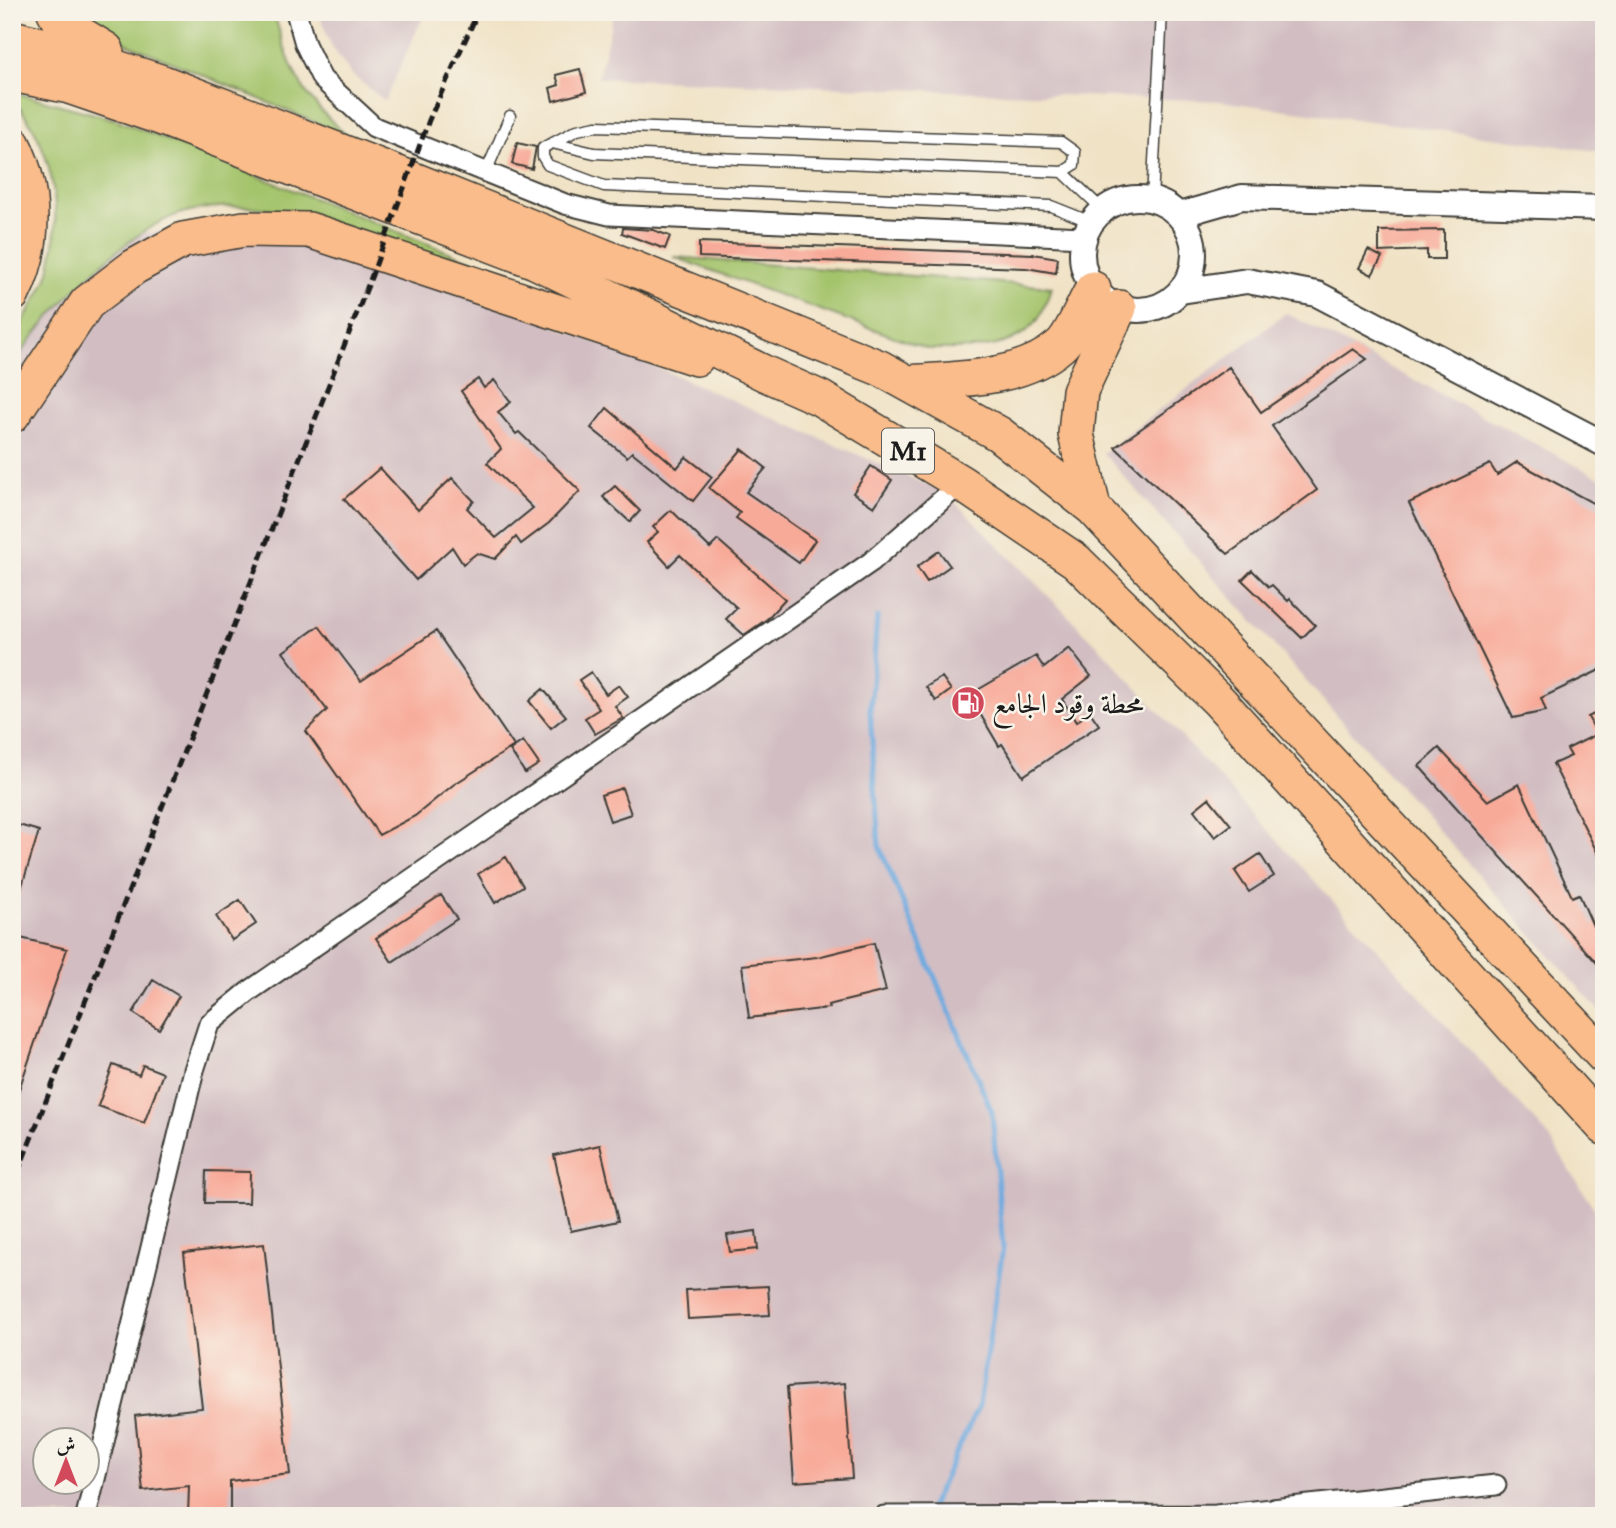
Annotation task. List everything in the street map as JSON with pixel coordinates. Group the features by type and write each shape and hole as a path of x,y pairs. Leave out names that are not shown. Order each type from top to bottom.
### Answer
{"highway":[{"path":"55,12 63,24 163,83"},
{"name":"M1","path":"12,37 163,83 565,241 880,368 999,434 1093,508 1604,1056"},
{"name":"M1","path":"12,74 69,86 160,117 535,261 765,374 821,398 961,483 1076,561 1219,701 1604,1126"},
{"path":"12,143 21,160 28,191 31,227 27,257 12,294"},
{"path":"12,415 87,303 134,267 183,240 244,229 309,230 675,353 765,374"},
{"path":"908,383 967,379 1024,367 1061,345 1106,299"},
{"path":"1093,508 1076,434 1080,391 1106,299"}],"street":[{"path":"296,12 305,44 322,79 374,127 565,204 609,215 1055,234 1092,223 1118,201 1135,198 1152,200 1179,215 1188,228 1194,261 1190,277 1181,291 1168,302 1153,309 1136,311 1106,299 1084,273 1081,255 1092,223"},
{"path":"1179,215 1242,197 1604,208"},
{"path":"1181,291 1247,281 1317,294 1604,443"},
{"path":"86,1516 194,1070 209,1024 248,992 872,562 961,483"},
{"path":"884,1516 1216,1515 1496,1485"}],"lane":[{"path":"1152,200 1162,12"},
{"path":"486,172 510,116"},
{"path":"552,143 594,153 1063,173 1074,165 1075,152 1061,142 596,126 577,130 552,143 543,148 542,157 548,165 604,186 1051,206 1092,223"},
{"path":"1063,173 1092,223"}],"shaded area":[{"path":"318,12 425,12 385,101 352,75 332,47"},
{"path":"614,12 1604,12 1604,152 1219,101 598,78"},
{"path":"270,215 626,354 946,493 1102,650 1547,1134 1604,1224 1604,1516 12,1516 12,364 112,238"},
{"path":"1286,313 1604,480 1604,1016 1103,453"}],"green space":[{"path":"69,12 274,12 285,51 299,82 319,108 348,136 121,41"},
{"path":"12,92 117,120 534,286 308,216 250,207 190,211 166,219 116,252 67,298 12,365 12,332 21,325 45,282 54,245 55,223 51,178 45,156 26,117 12,99"},
{"path":"674,257 1052,287 1036,322 1013,339 985,347 928,349"}],"building":[{"path":"580,69 586,92 553,101 550,88 559,85 556,75"},
{"path":"517,143 536,147 532,169 512,164"},
{"path":"623,228 653,230 670,236 665,249 622,233"},
{"path":"1444,230 1444,259 1427,259 1427,250 1379,252 1379,231"},
{"path":"699,242 1033,254 1058,258 1056,273 1026,268 699,257"},
{"path":"1368,250 1382,257 1372,275 1359,268"},
{"path":"1353,349 1367,359 1272,426 1317,490 1228,554 1115,447 1229,367 1261,412"},
{"path":"478,379 484,388 494,380 511,402 498,412 516,434 519,432 580,491 549,523 521,544 516,537 495,559 477,553 463,564 452,547 416,580 344,499 380,468 418,510 452,478 474,501 467,508 496,538 533,508 487,463 501,449 461,391"},
{"path":"607,408 677,468 686,457 712,477 693,501 632,452 627,457 591,428"},
{"path":"742,449 766,468 746,492 815,540 799,563 736,518 740,513 709,488"},
{"path":"1517,462 1604,509 1604,668 1541,698 1546,711 1513,718 1409,503 1490,464 1497,475"},
{"path":"871,466 892,480 874,507 853,493"},
{"path":"615,486 640,511 630,522 603,497"},
{"path":"671,510 710,548 718,540 785,599 767,619 744,635 726,619 737,608 680,555 669,566 647,542 658,532 653,527"},
{"path":"939,551 950,566 927,582 917,567"},
{"path":"1252,570 1269,587 1272,585 1288,601 1290,599 1315,625 1302,638 1242,580"},
{"path":"319,626 361,681 436,631 514,746 453,785 415,816 379,835 306,731 327,710 283,652"},
{"path":"1069,648 1091,676 1062,699 1076,722 1090,712 1099,725 1023,776 1002,744 999,746 969,695 1036,656 1044,668"},
{"path":"591,672 606,694 619,685 628,697 615,706 623,718 595,734 585,718 599,709 579,680"},
{"path":"942,677 951,690 936,701 926,687"},
{"path":"543,689 566,716 551,728 529,701"},
{"path":"1604,709 1604,866 1553,764 1571,756 1567,749 1597,734 1588,717"},
{"path":"523,741 539,764 525,773 510,750"},
{"path":"1439,748 1488,801 1519,784 1572,897 1579,894 1593,926 1599,920 1604,931 1604,971 1419,766"},
{"path":"622,788 631,814 610,821 601,795"},
{"path":"1209,798 1231,825 1215,837 1194,810"},
{"path":"12,823 39,831 16,905 12,904"},
{"path":"1260,854 1274,876 1249,892 1235,871"},
{"path":"506,857 523,886 495,903 478,874"},
{"path":"441,895 457,919 392,962 376,938"},
{"path":"240,900 256,924 232,940 216,916"},
{"path":"12,936 67,949 15,1101 12,1100"},
{"path":"874,943 886,991 828,1005 829,1008 749,1018 742,965 817,957"},
{"path":"153,980 179,996 159,1029 133,1013"},
{"path":"113,1065 139,1075 143,1065 163,1073 144,1123 98,1106"},
{"path":"600,1145 618,1221 571,1231 554,1155"},
{"path":"206,1171 250,1172 249,1203 205,1203"},
{"path":"756,1231 758,1249 730,1252 727,1235"},
{"path":"264,1244 290,1474 230,1481 230,1516 188,1516 189,1486 143,1491 135,1416 202,1408 184,1253"},
{"path":"768,1286 770,1315 688,1319 686,1290"},
{"path":"845,1383 852,1478 794,1482 787,1387"}],"waterway":[{"path":"877,617 870,712 879,846 992,1112 1003,1248 979,1405 929,1511"}],"railway":[{"path":"12,1187 372,275 429,120 478,12"}],"place":[{"name":"محطة وقود الجامع","path":"968,703"}]}
